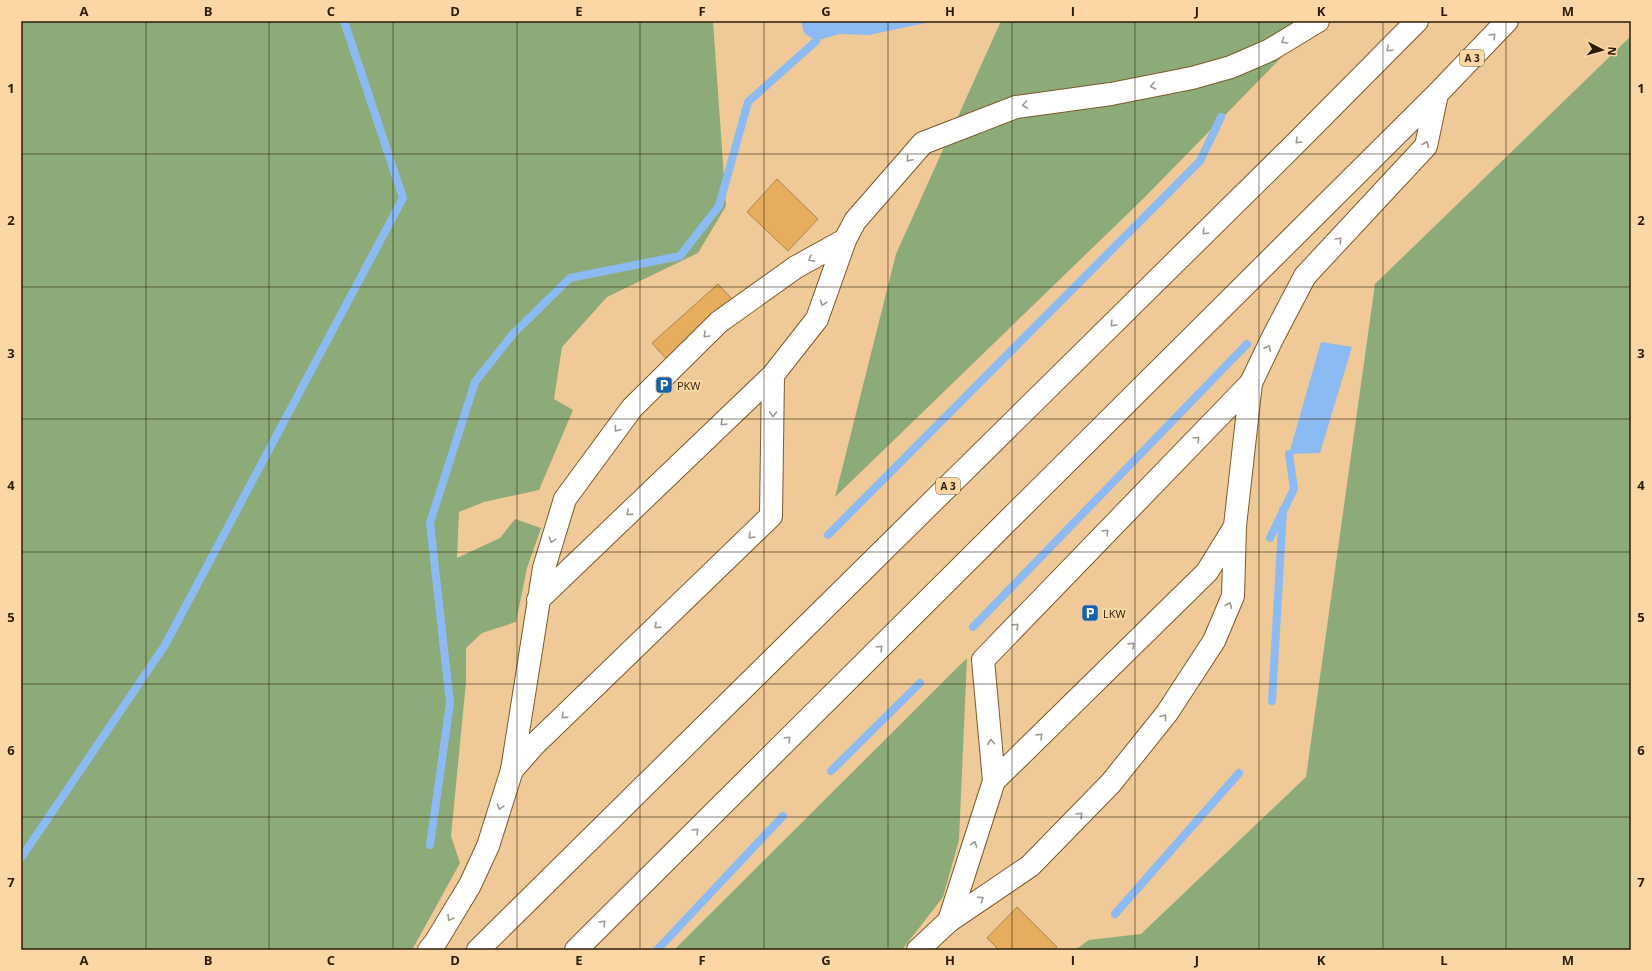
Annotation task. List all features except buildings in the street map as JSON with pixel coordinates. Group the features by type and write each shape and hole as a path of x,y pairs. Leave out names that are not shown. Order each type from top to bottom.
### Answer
{"main road":[{"path":"538,600 773,375 817,319 845,240 855,221 923,143 1016,106 1111,94 1192,78 1231,67 1270,50 1318,21"},
{"name":"A 3","path":"478,950 1282,157 1416,21"},
{"name":"A 3","path":"576,950 1437,94 1507,21"},
{"path":"918,950 949,921 1030,866 1111,783 1167,712 1214,641 1233,596 1235,526 1251,383 1272,338 1305,276 1426,146 1437,94"},
{"path":"429,950 435,943 473,879 488,846 512,770 544,568 564,499 632,408 719,322 796,267 845,240"},
{"path":"512,770 535,744 771,516 773,375"},
{"path":"949,921 994,781 983,660 1251,383"},
{"path":"994,781 1207,572 1235,526"}],"green space":[{"path":"21,21 713,21 726,206 698,253 607,297 562,347 554,399 573,410 539,490 484,502 459,512 457,558 500,538 515,519 541,528 527,568 516,622 482,633 466,648 466,682 451,836 460,863 412,950 21,950"},
{"path":"1001,21 1317,21 1144,198 835,497 896,254"},
{"path":"1631,36 1631,950 1075,950 1089,940 1141,934 1306,777 1375,284"},
{"path":"967,658 959,840 943,897 902,950 674,950"}],"water":[{"path":"801,21 935,21 869,35 839,34 816,41 804,33"},
{"path":"1321,342 1352,347 1320,453 1289,454"}],"waterway":[{"path":"21,858 165,645 403,198 344,21"},
{"path":"430,845 450,703 430,523 475,382 513,334 570,278 680,256 719,206 748,102 816,41"},
{"path":"828,535 1200,161 1221,117"},
{"path":"973,627 1247,344"},
{"path":"1270,538 1294,489 1289,454"},
{"path":"1272,701 1283,510"},
{"path":"831,771 920,683"},
{"path":"1115,914 1239,773"},
{"path":"657,950 783,816"}],"place":[{"name":"PKW","path":"664,385"},
{"name":"LKW","path":"1090,613"}]}
